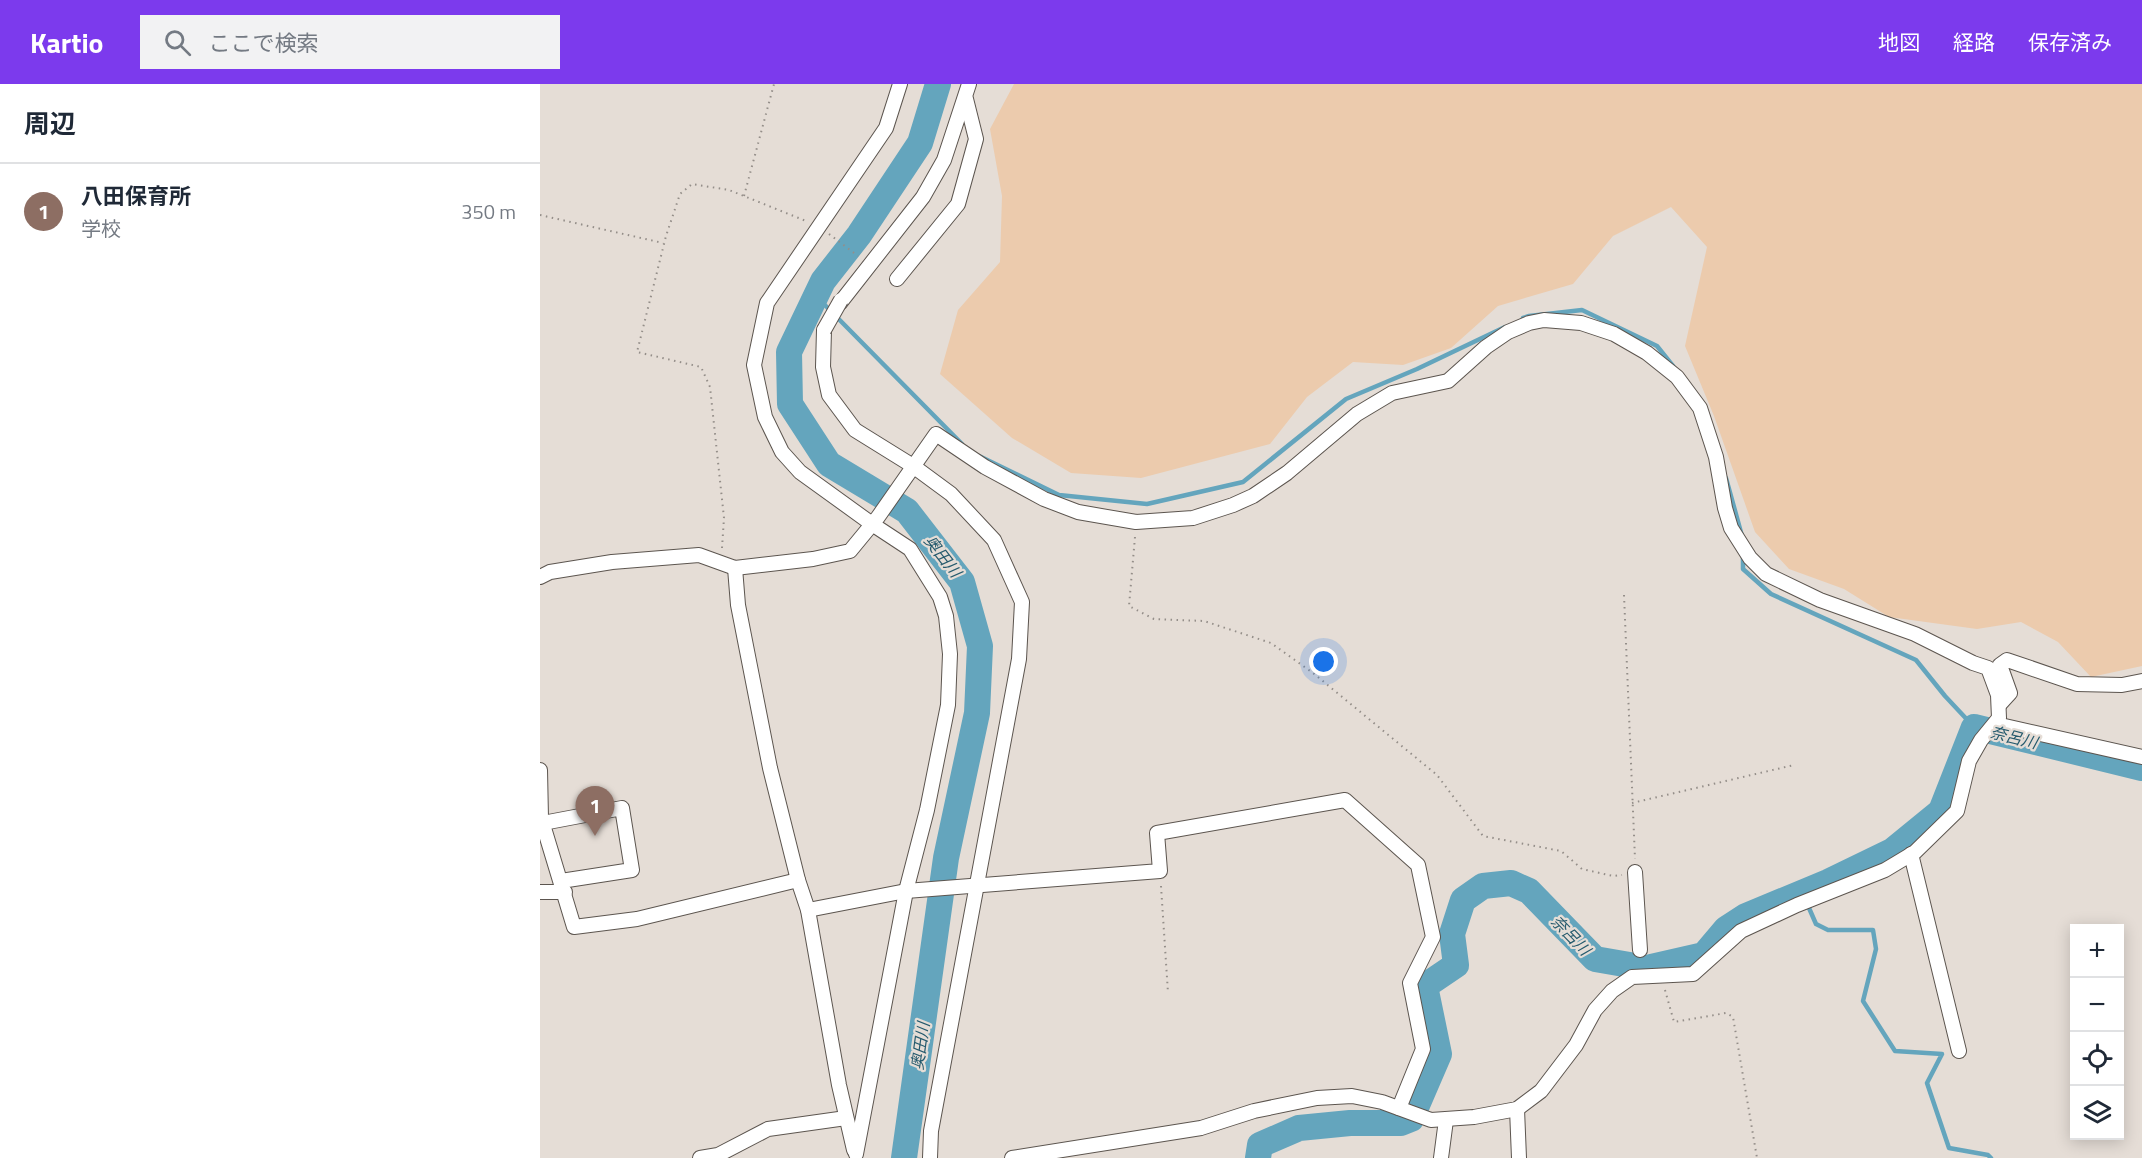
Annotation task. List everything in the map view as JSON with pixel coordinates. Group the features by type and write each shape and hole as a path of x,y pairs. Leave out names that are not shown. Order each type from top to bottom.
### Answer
{"street":[{"path":"856,1156 906,891 927,810 948,705 950,654 946,616 940,597 910,549 875,521 800,472 782,452 765,417 754,365 767,303 886,128 900,84"},
{"path":"930,1158 931,1131 972,886 1019,659 1022,602 994,540 951,494 909,471 855,430 829,395 822,367 824,330 841,300 840,303 923,197 944,160 967,90"},
{"path":"897,279 958,204 976,139 967,90"},
{"path":"540,577 550,572 612,562 699,555 735,568 813,560 850,551 875,521 936,434 985,468 1044,499 1078,512 1136,522 1193,518 1253,496 1287,473 1357,414 1392,393 1448,381 1485,347 1508,332 1529,323 1544,320 1581,323 1614,334 1647,353 1677,377 1700,408 1716,457 1725,508 1734,534 1750,558 1766,574 1820,600 1915,633 1973,663 1988,668 1998,695 2000,718 1981,740 1969,761 1957,811 1927,842 1885,870 1797,905 1741,931 1693,974 1632,977 1612,991 1595,1010 1576,1045 1540,1091 1517,1109 1474,1118 1431,1120 1352,1096 1317,1098 1254,1111 1201,1128 1012,1158"},
{"path":"735,568 738,605 770,768 798,880 808,910 846,1118 856,1156"},
{"path":"1999,705 2010,693 2000,665 2007,660 2077,684 2122,686 2142,681"},
{"path":"1996,724 2142,757"},
{"path":"540,770 543,823 574,927 637,919 798,880"},
{"path":"808,910 906,891 1160,871 1157,833 1345,800 1418,865 1433,937 1410,983 1423,1049 1404,1110"},
{"path":"540,892 632,870 622,808 543,823"},
{"path":"1911,854 1959,1051"},
{"path":"1635,872 1640,950"},
{"path":"1517,1109 1519,1158"},
{"path":"700,1158 718,1155 768,1129 846,1118"},
{"path":"1441,1158 1446,1120"}],"path":[{"path":"744,196 774,84"},
{"path":"721,563 724,518 710,387 701,367 637,352 664,243 680,194 692,184 729,190 818,226 870,265"},
{"path":"540,215 664,243"},
{"path":"1136,522 1129,606 1154,619 1204,621 1271,643 1313,673 1437,775 1483,836 1561,850 1582,869 1613,876 1635,872 1624,595"},
{"path":"1632,803 1794,765"},
{"path":"1160,871 1168,993"},
{"path":"1661,976 1674,1022 1725,1013 1732,1017 1756,1158"}],"shaded area":[{"path":"1014,84 2142,84 2142,666 2091,677 2058,642 2021,622 1977,629 1889,617 1844,589 1789,569 1755,532 1714,416 1685,346 1707,247 1671,207 1613,236 1573,284 1498,306 1451,348 1403,365 1353,362 1307,397 1270,444 1141,478 1071,473 1012,438 940,374 958,310 1000,262 1002,196 990,129"}],"waterway":[{"name":"奥田川","path":"904,1158 946,858 977,713 980,646 962,582 907,511 829,464 790,404 789,352 823,281 859,235 920,143 938,84"},
{"path":"816,296 962,444"},
{"path":"1523,318 1582,310 1657,346 1673,366"},
{"path":"979,456 1059,495 1147,504 1243,482 1346,399 1417,369 1505,327"},
{"path":"1726,478 1742,536"},
{"path":"1743,554 1743,569 1771,594 1916,660 1974,727"},
{"name":"奈呂川","path":"1258,1158 1260,1145 1299,1128 1350,1123 1401,1123 1411,1119 1439,1054 1425,986 1456,965 1452,934 1463,900 1483,886 1511,883 1529,891 1595,959 1647,968 1704,955 1726,929 1746,916 1828,882 1892,851 1941,811 1974,727 2142,768"},
{"path":"1802,892 1816,924 1828,930 1873,930 1876,949 1863,1001 1895,1051 1942,1054 1927,1083 1949,1148 1988,1155 1991,1158"}],"place":[{"name":"八田保育所","path":"595,836"}]}
